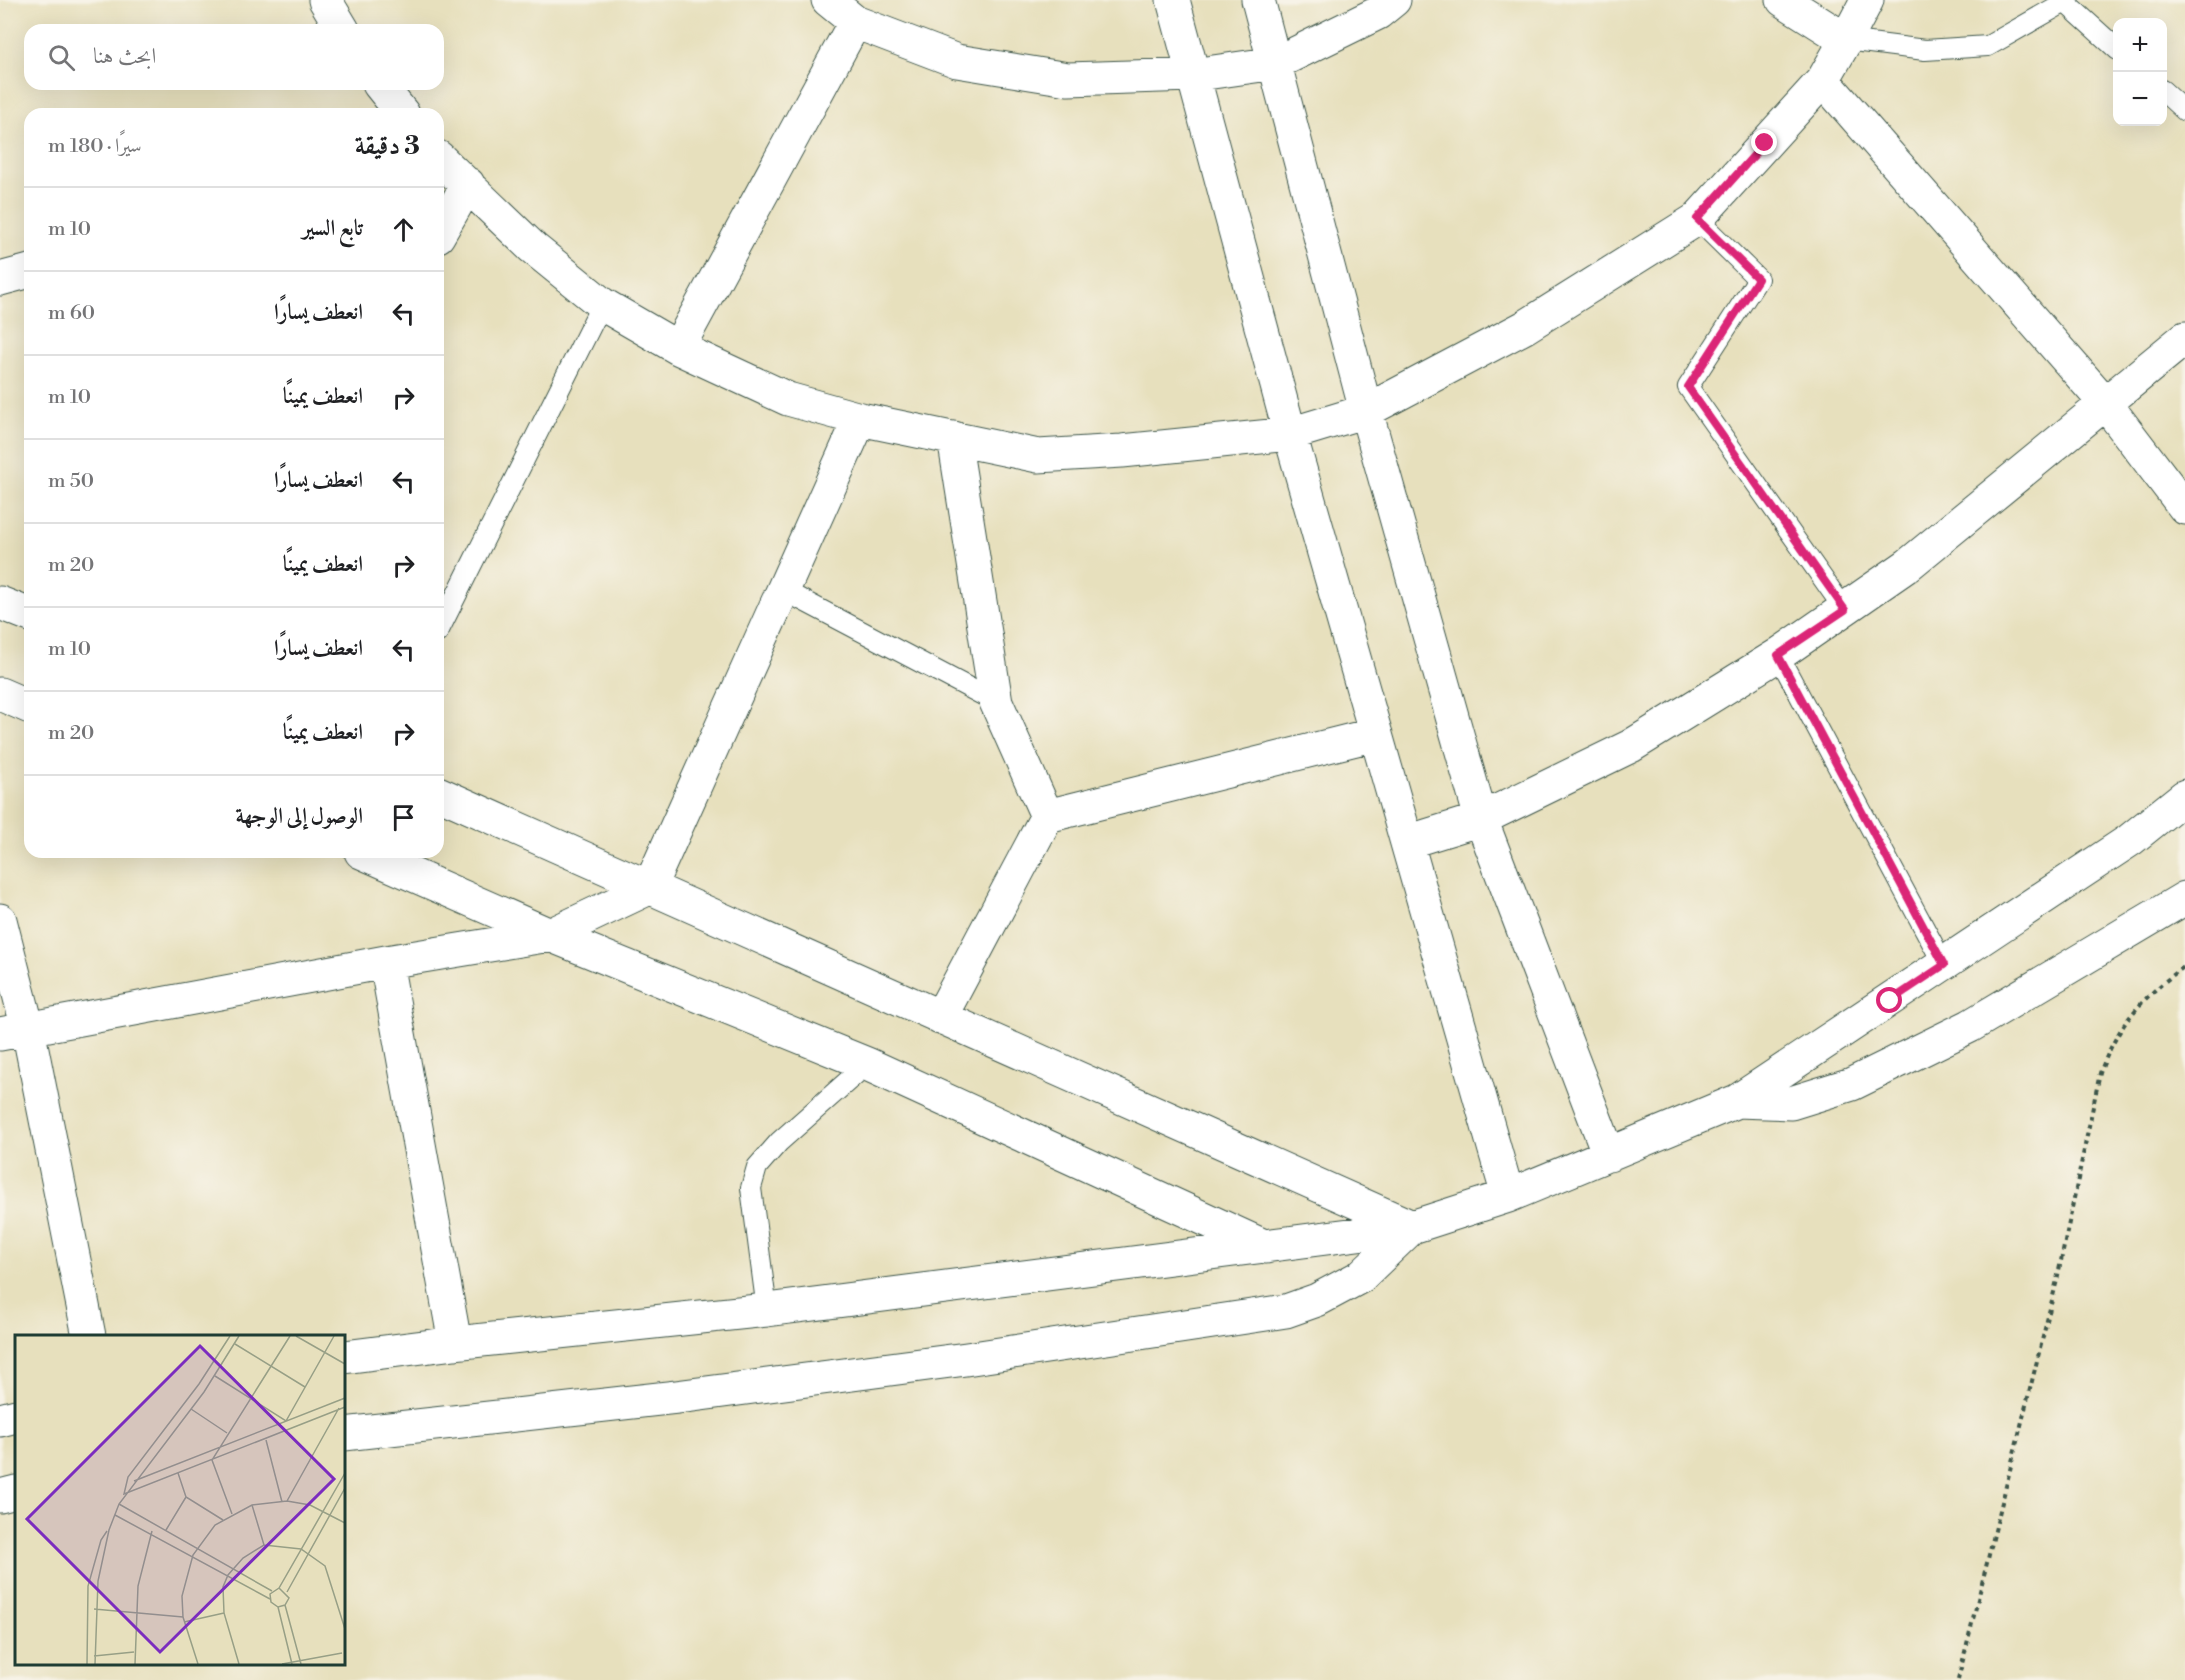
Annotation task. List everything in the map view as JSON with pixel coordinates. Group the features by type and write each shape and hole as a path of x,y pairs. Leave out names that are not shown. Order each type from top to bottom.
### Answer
{"street":[{"path":"325,0 339,24"},
{"path":"828,0 855,22 957,61 1068,79 1192,75 1276,63 1378,13 1394,0"},
{"path":"1173,0 1290,434 1508,1196"},
{"path":"1258,0 1366,411 1481,819 1609,1155"},
{"path":"1783,0 1846,40"},
{"path":"444,162 533,248 602,304 678,348 788,399 860,419 1038,456 1122,451 1290,434 1366,411 1525,327 1697,219 1823,80 1867,0"},
{"path":"678,348 855,22"},
{"path":"1823,80 2105,403 2185,508"},
{"path":"384,90 398,108"},
{"path":"444,226 468,184"},
{"path":"0,279 24,272"},
{"path":"1407,842 1481,819 1631,746 1778,655 1908,565 2185,338"},
{"path":"14,1031 386,962 549,935 649,888 860,419"},
{"path":"954,438 996,702 1047,816"},
{"path":"0,603 24,613"},
{"path":"0,694 24,704"},
{"path":"940,1018 1047,816 1376,735"},
{"path":"444,796 1412,1227"},
{"path":"345,1357 455,1343 766,1311 1412,1227 1508,1196 1737,1101 2130,840 2185,796"},
{"path":"374,858 549,935 867,1064 1266,1247"},
{"path":"1737,1101 1791,1103 1852,1084 1970,1026 2185,898"},
{"path":"0,920 14,1031 89,1335"},
{"path":"386,962 455,1343"},
{"path":"345,1434 747,1388 966,1359 1286,1311 1317,1300 1360,1277 1412,1227"},
{"path":"0,1420 15,1416"},
{"path":"0,1496 15,1492"}],"lane":[{"path":"1846,40 1925,50 1988,46 2065,1 2113,45"},
{"path":"2167,94 2185,111"},
{"path":"1697,219 1758,279 1688,387 1845,610"},
{"path":"444,620 602,304"},
{"path":"783,590 996,702"},
{"path":"1778,655 1944,965"},
{"path":"766,1311 751,1188 757,1167 778,1142 867,1064"}],"path":[{"path":"1958,1680 2057,1280 2100,1073 2109,1048 2123,1024 2136,1008 2185,966"}],"route":[{"path":"1765,143 1697,219 1758,279 1688,387 1845,610 1778,655 1944,965 1890,1001"}]}
